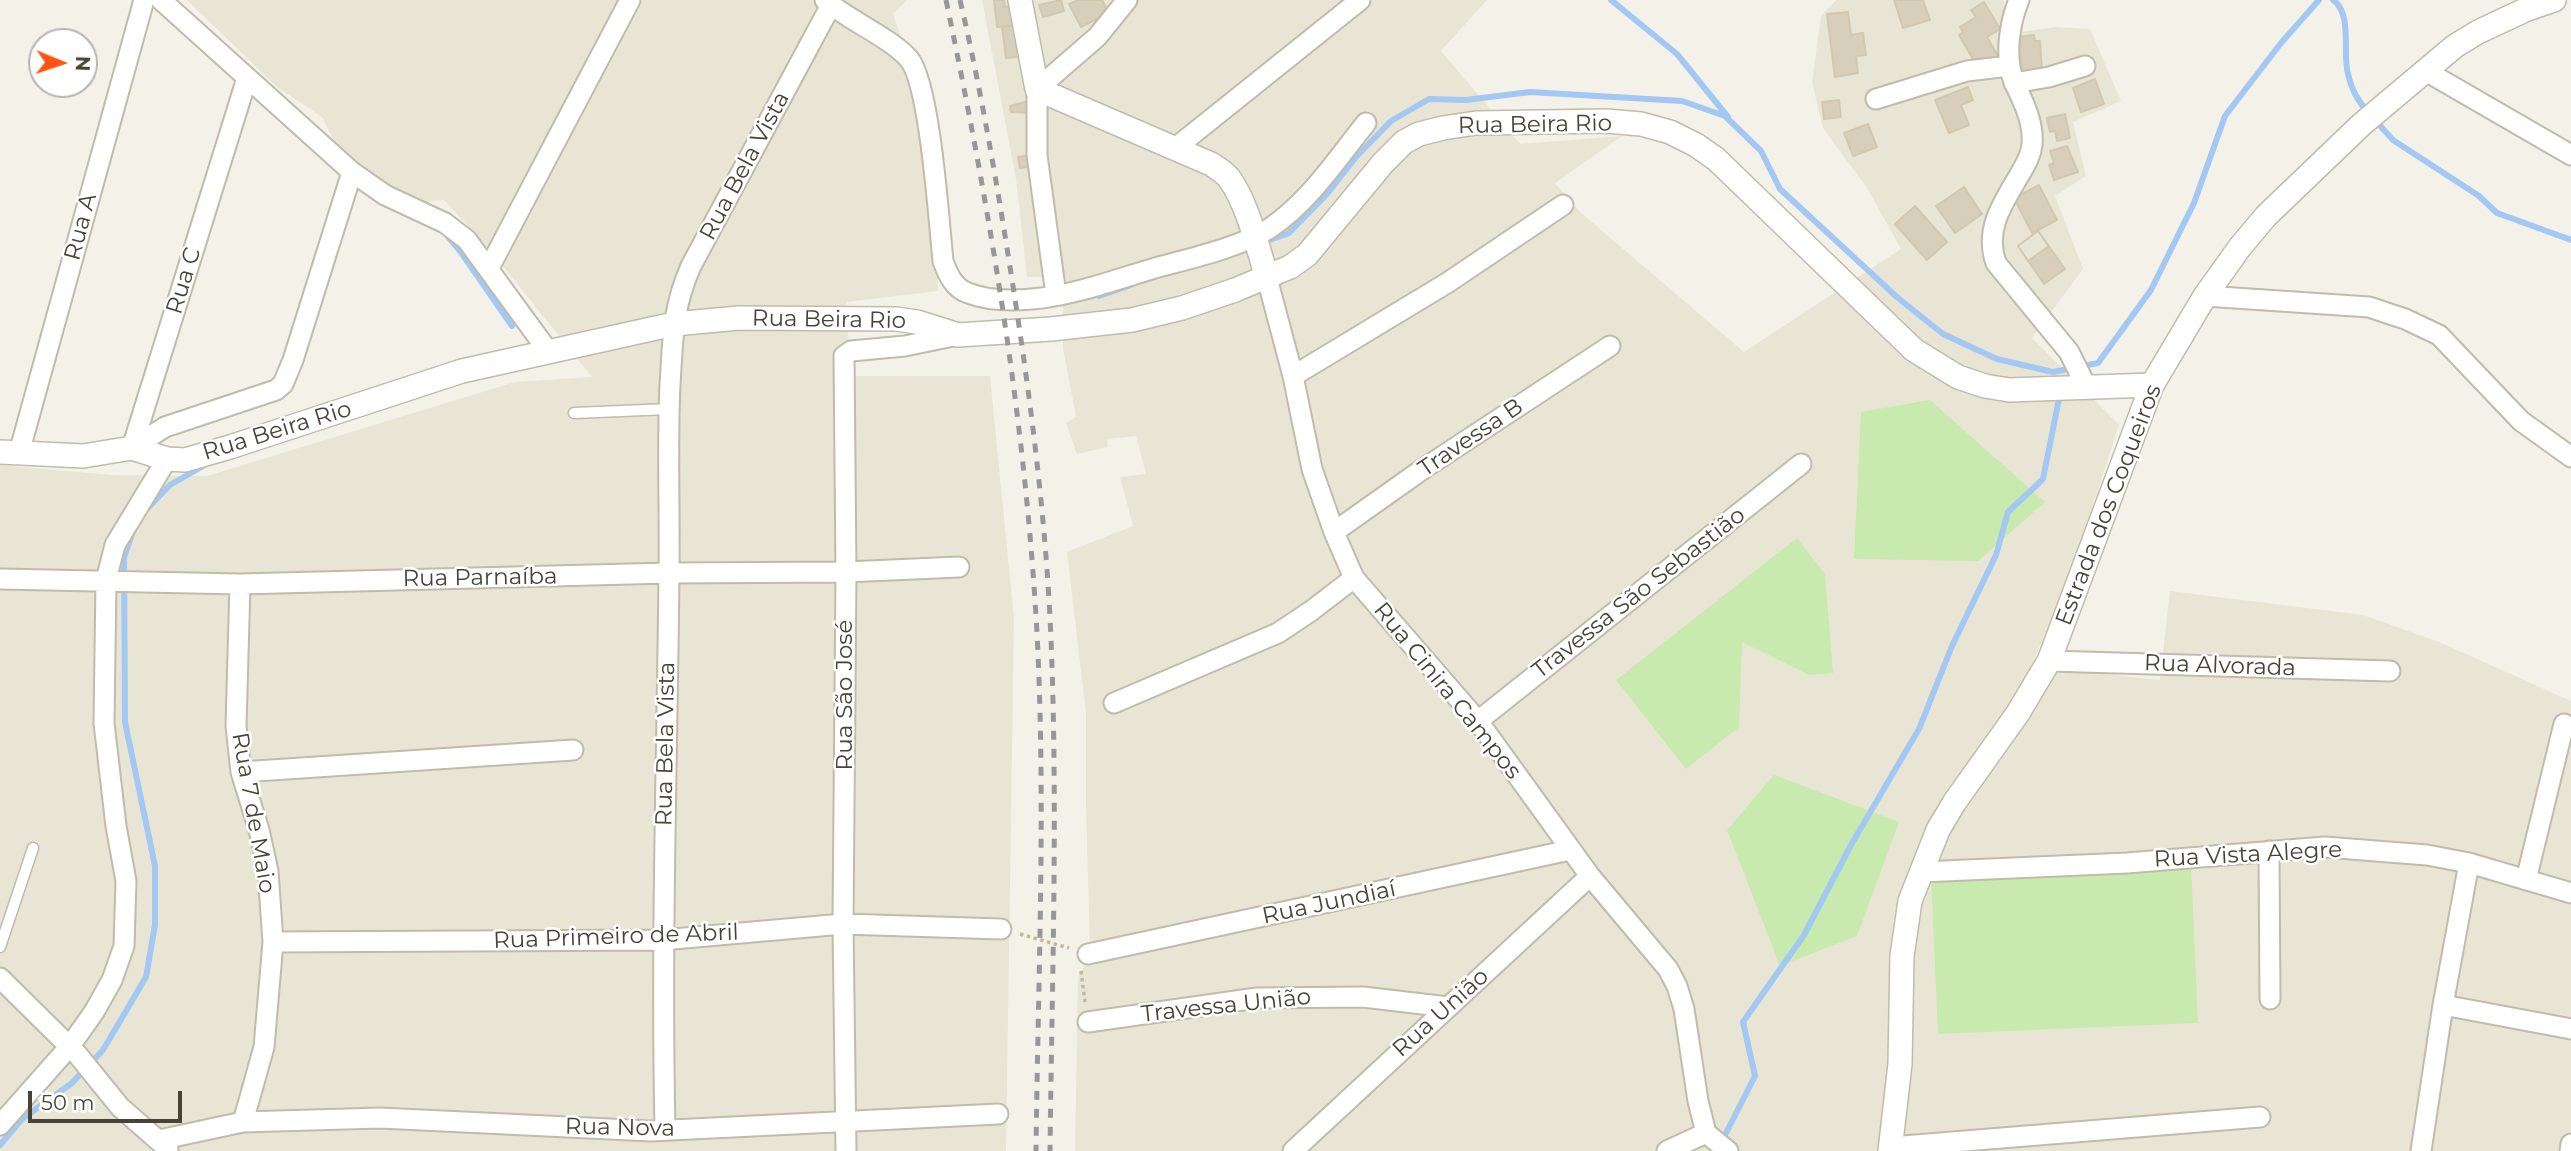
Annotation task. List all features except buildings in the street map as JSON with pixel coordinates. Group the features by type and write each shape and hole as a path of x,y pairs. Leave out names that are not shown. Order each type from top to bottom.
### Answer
{"street":[{"name":"Rua A","path":"144,0 9,453 83,456 132,448 165,427 276,390 283,384 293,360 352,172"},
{"path":"161,0 352,172 385,195 445,223 467,240 548,351"},
{"path":"489,268 630,0"},
{"path":"1020,0 1037,89 1037,155 1056,295"},
{"path":"1037,89 1097,37 1128,0"},
{"path":"1174,149 1360,0"},
{"path":"2019,0 2011,30 2012,74 2030,119 2032,147 2029,159 1995,218 1991,237 1992,250 1996,263 2069,352 2075,384"},
{"name":"Estrada dos Coqueiros","path":"1890,1149 1900,1064 1904,928 1910,901 1938,830 2018,713 2049,661 2152,385 2205,296 2266,216 2369,118 2455,46 2525,10 2554,0"},
{"path":"828,3 902,52 915,69 925,104 943,261 950,278 965,292 990,299 1056,295 1256,239 1302,200 1366,122"},
{"name":"Rua Bela Vista","path":"652,1151 658,1131 669,573 669,409 673,328 679,293 691,266 828,3"},
{"path":"1876,99 1967,71 2049,77 2085,66"},
{"path":"2424,70 2571,155"},
{"name":"Rua C","path":"132,448 247,78"},
{"path":"1037,89 1211,164 1227,175 1234,185 1256,239 1265,273"},
{"name":"Rua Beira Rio","path":"167,459 185,460 230,447 462,372 548,351 739,318 896,319 917,322 958,335 1132,320 1182,308 1265,273 1290,267 1307,254 1383,163 1404,142 1419,134 1476,123 1606,121 1641,124 1670,132 1696,145 1716,159 1914,350 1958,377 1985,386 2010,390 2075,384 2152,385"},
{"path":"1293,376 1447,284 1563,205"},
{"name":"Rua Cinira Campos","path":"1265,273 1293,376 1312,468 1334,532 1354,578 1478,721 1590,876 1656,952 1677,986 1684,1009 1698,1101 1716,1141"},
{"path":"2205,296 2369,307 2405,318 2440,335 2521,421 2571,457"},
{"name":"Rua São José","path":"846,1151 843,924 846,572 844,356 851,351 958,335"},
{"name":"Travessa B","path":"1334,532 1423,469 1610,346"},
{"path":"0,1125 73,1050 112,980 124,946 126,881 116,826 104,723 111,581 115,545 167,459 132,448"},
{"name":"Travessa São Sebastião","path":"1478,721 1801,464"},
{"name":"Rua Parnaíba","path":"0,579 240,584 669,573 846,572 959,567"},
{"path":"1114,703 1278,633 1354,578"},
{"name":"Rua 7 de Maio","path":"240,584 236,726 241,772 259,830 268,871 272,942 264,1047 243,1122"},
{"name":"Rua Alvorada","path":"2049,661 2390,671"},
{"path":"2526,880 2564,724"},
{"path":"241,772 573,750"},
{"name":"Rua Vista Alegre","path":"1921,872 2127,863 2325,847 2389,851 2469,863 2571,892"},
{"name":"Rua Jundiaí","path":"1083,953 1570,850"},
{"path":"2269,851 2270,999"},
{"path":"2421,1151 2443,1005 2469,863"},
{"name":"Rua União","path":"1293,1151 1590,876"},
{"name":"Rua Primeiro de Abril","path":"272,942 662,940 843,924 1001,929"},
{"path":"0,978 73,1050 120,1107 165,1146 243,1122"},
{"name":"Travessa União","path":"1088,1022 1257,998 1363,997 1448,1007"},
{"path":"2443,1005 2571,1029"},
{"name":"Rua Nova","path":"243,1122 380,1118 658,1131 998,1114"},
{"path":"1890,1149 2260,1116"},
{"path":"1667,1151 1716,1141"},
{"path":"2570,1151 2571,1144"}],"lane":[{"path":"574,413 669,409"},
{"path":"0,947 33,848"}],"path":[{"path":"1001,929 1083,953 1088,1022"}],"shaded area":[{"path":"187,0 907,0 893,14 922,98 935,196 938,291 846,302 851,376 990,376 1014,619 1006,1151 0,1151 0,465 112,475 207,476 515,382 592,377 486,245 444,200 406,204 345,163 322,117 277,87"},
{"path":"982,0 1487,0 1441,51 1520,144 1622,136 1555,183 1580,212 1744,352 1901,249 1867,188 1823,128 1812,82 1821,16 1836,0 2003,0 2020,32 2056,27 2090,29 2121,101 2073,122 2086,176 2055,196 2083,269 2032,338 2119,425 2068,583 2033,661 2066,670 2160,680 2170,591 2363,615 2439,642 2571,701 2571,1151 1075,1151 1078,978 1090,954 1086,714 1067,552 1133,526 1120,477 1146,474 1136,436 1107,439 1108,447 1077,454 1066,423 1076,417 1063,348 1063,277 1027,277 1016,179"}],"green space":[{"path":"1930,400 2045,502 1978,561 1854,559 1861,412"},
{"path":"1797,538 1825,574 1833,673 1809,675 1742,642 1739,727 1686,769 1616,680"},
{"path":"1774,775 1899,822 1857,936 1780,966 1727,830"},
{"path":"2191,864 2198,1023 1938,1034 1931,875"}],"waterway":[{"path":"1611,0 1677,54 1728,117"},
{"path":"1261,243 1289,233 1391,121 1429,99 1466,100 1530,92 1682,101 1725,116 1761,151 1780,189 1898,298 1943,334 1997,359 2053,372 2098,363 2151,290 2194,203 2225,116 2281,43 2319,0"},
{"path":"2333,0 2343,14 2346,66 2353,90 2368,112"},
{"path":"2375,120 2393,140 2479,196 2497,213 2571,240"},
{"path":"445,233 512,326"},
{"path":"1099,296 1131,285"},
{"path":"1721,1143 1755,1076 1743,1022 1804,935 1851,845 1919,729 1952,646 1996,555 2008,512 2043,479 2060,394"},
{"path":"146,510 170,485 203,466"},
{"path":"0,1145 22,1119 72,1083 103,1050 146,977 155,925 155,866 125,722 124,557 133,531"}],"railway":[{"path":"946,0 991,236 1015,394 1031,553 1037,633 1041,762 1036,1151"},
{"path":"960,0 989,142 1013,286 1042,506 1051,639 1054,767 1050,1151"}]}
